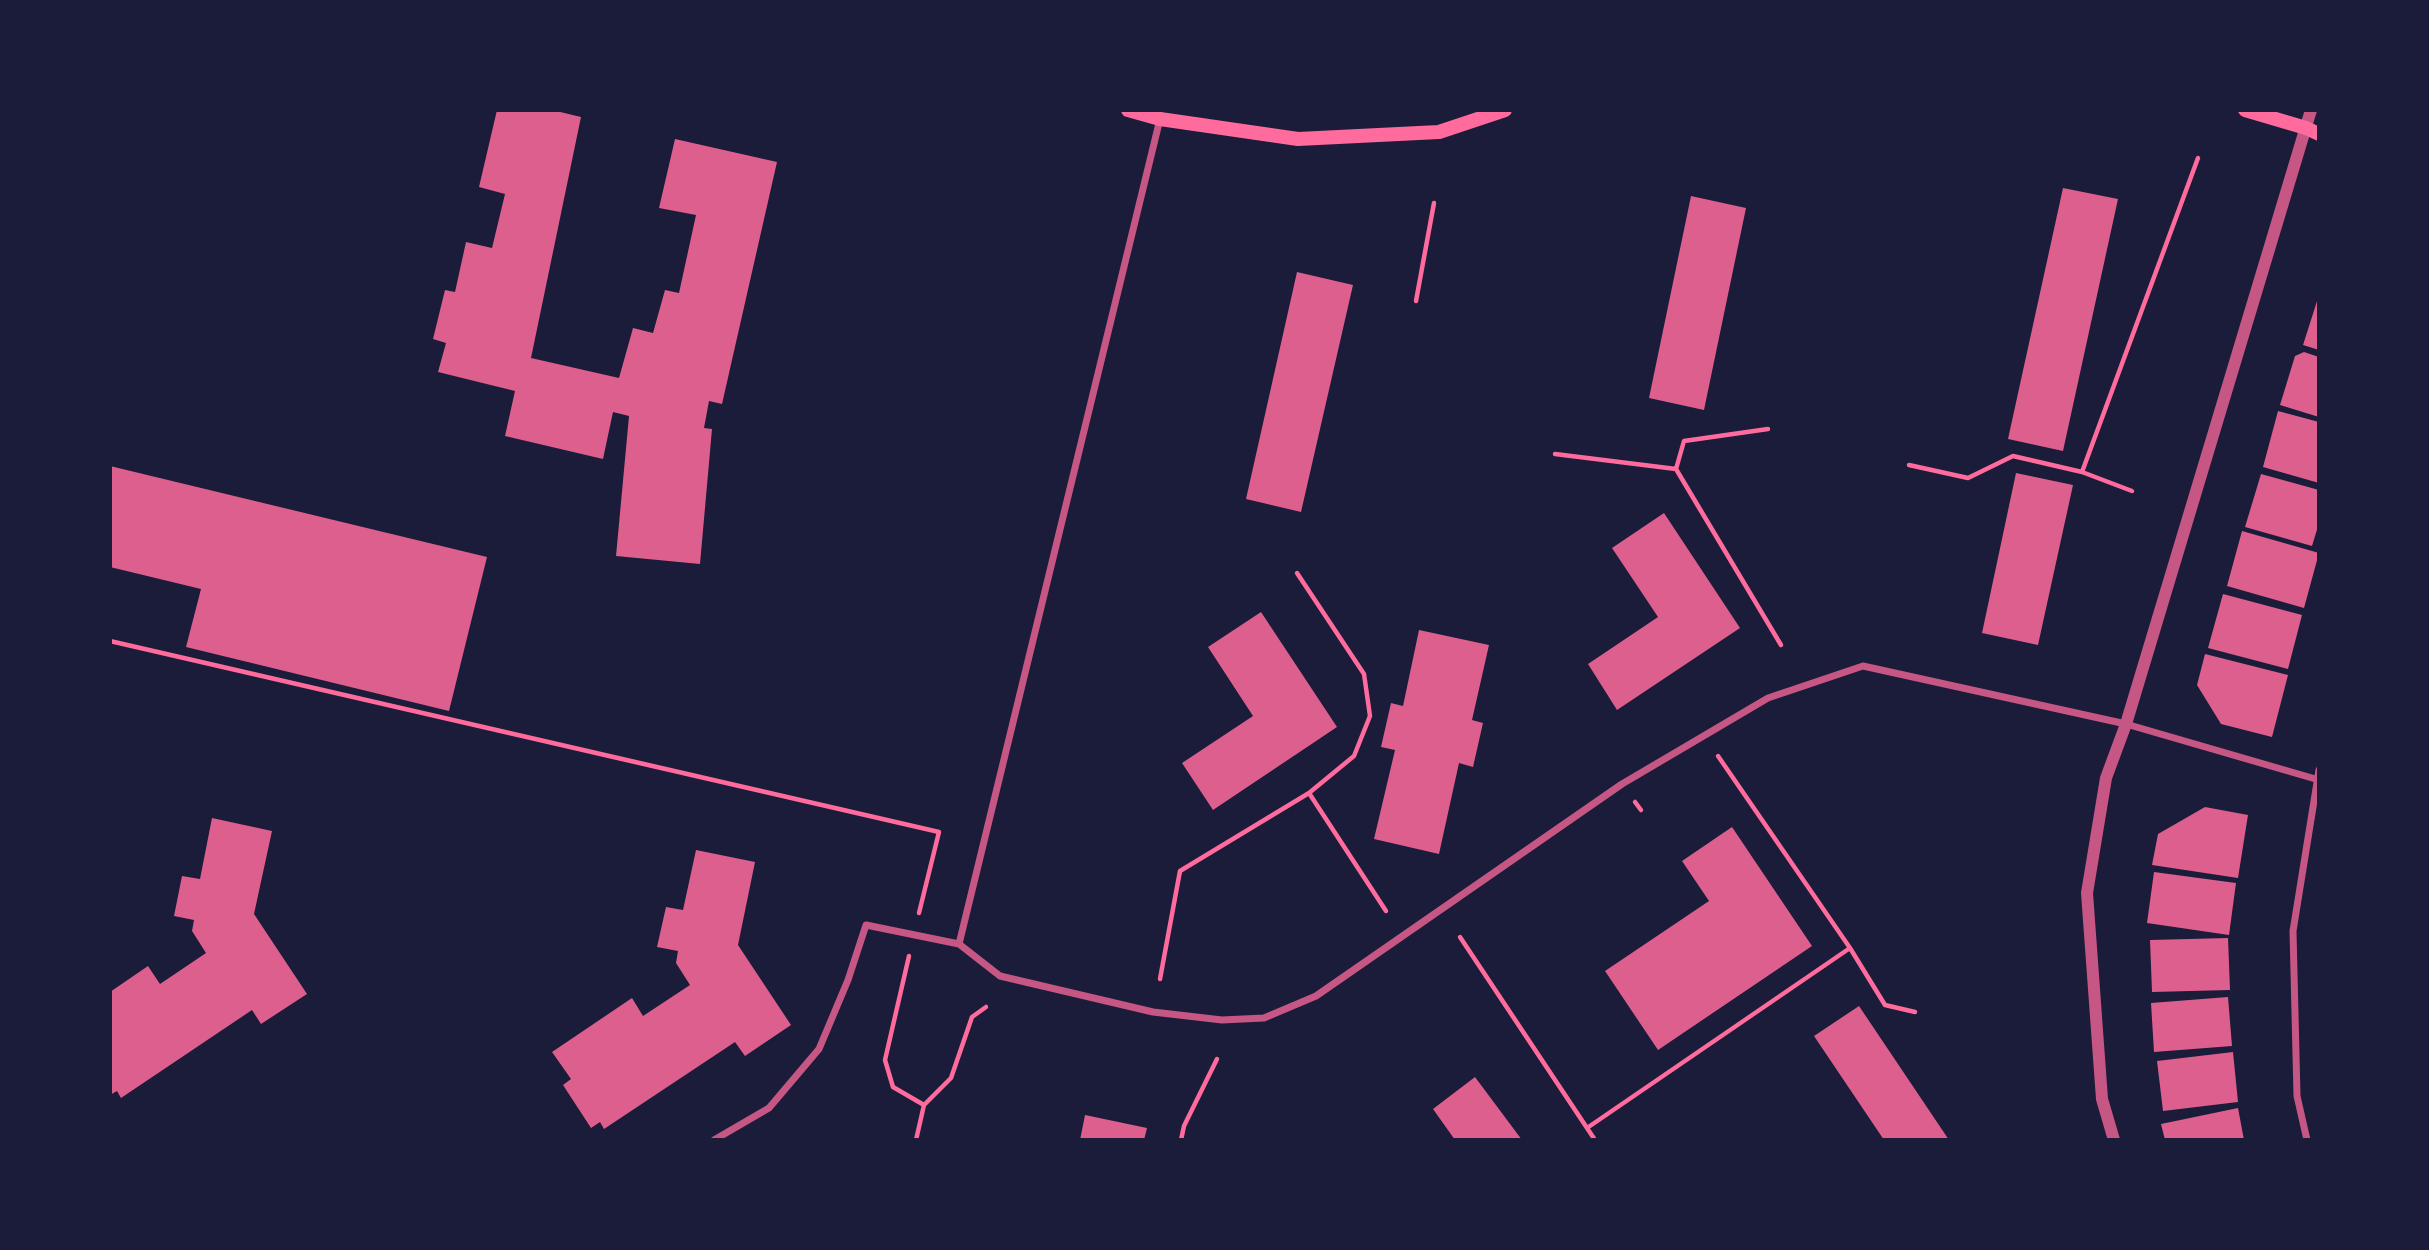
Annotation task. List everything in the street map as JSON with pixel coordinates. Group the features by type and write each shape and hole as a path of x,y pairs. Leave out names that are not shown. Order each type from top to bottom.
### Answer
{"main road":[{"path":"1128,110 1160,119 1298,139 1439,132 1505,110"},
{"path":"2245,110 2315,130"}],"street":[{"path":"2114,1140 2102,1099 2087,892 2106,778 2126,724 2315,130 2311,110"},
{"path":"959,944 1160,119"},
{"path":"714,1140 769,1108 818,1049 848,980 866,925 959,944 1000,976 1153,1012 1222,1020 1264,1018 1316,996 1622,784 1768,698 1863,666 2126,724 2317,780"},
{"path":"2307,1140 2297,1096 2293,930 2319,770"}],"path":[{"path":"2082,472 2198,158"},
{"path":"1416,301 1434,203"},
{"path":"1768,429 1684,441 1676,469 1781,645"},
{"path":"1555,454 1676,469"},
{"path":"1909,465 1968,478 2013,456 2082,472 2133,491"},
{"path":"1160,979 1180,871 1309,793 1354,756 1370,716 1364,674 1297,573"},
{"path":"110,641 939,832 918,917"},
{"path":"1718,756 1850,948 1885,1005 1915,1012"},
{"path":"1309,793 1386,911"},
{"path":"1460,937 1595,1140"},
{"path":"912,943 885,1060 893,1087 924,1105"},
{"path":"1587,1128 1850,948"},
{"path":"916,1140 924,1105 951,1078 972,1017 985,1007"},
{"path":"1181,1140 1184,1126 1217,1059"}],"building":[{"path":"497,110 552,110 581,117 531,358 619,378 633,328 653,333 665,290 679,293 696,215 659,208 675,139 777,162 722,404 709,401 704,428 712,429 700,564 616,556 629,416 613,412 603,459 505,436 515,391 438,372 446,343 433,339 445,290 455,292 466,242 492,248 505,194 479,187"},
{"path":"2063,188 2118,199 2063,451 2008,439"},
{"path":"1691,196 1746,208 1704,410 1649,398"},
{"path":"1297,272 1353,285 1301,512 1246,499"},
{"path":"2319,298 2319,350 2303,345"},
{"path":"2304,352 2319,357 2319,417 2280,405 2295,356"},
{"path":"2278,411 2319,422 2319,483 2263,467"},
{"path":"110,466 487,557 449,711 186,647 201,589 110,567"},
{"path":"2016,473 2073,485 2038,645 1982,633"},
{"path":"2261,474 2319,490 2319,523 2312,546 2245,527"},
{"path":"1664,513 1740,628 1617,710 1588,664 1658,617 1612,548"},
{"path":"2242,531 2319,553 2304,608 2227,586"},
{"path":"2223,594 2302,615 2288,669 2208,648"},
{"path":"1261,612 1337,727 1213,810 1182,763 1253,716 1208,647"},
{"path":"1419,630 1489,645 1472,720 1483,723 1473,767 1459,763 1439,854 1374,839 1395,750 1381,747 1391,703 1403,706"},
{"path":"2205,654 2288,675 2272,737 2221,724 2197,685"},
{"path":"2205,807 2248,815 2238,878 2152,865 2158,834"},
{"path":"212,818 272,831 254,914 307,994 261,1024 252,1010 121,1098 117,1091 110,1095 110,992 148,966 160,984 206,953 192,931 194,920 174,916 182,876 200,879"},
{"path":"1732,827 1812,946 1658,1050 1605,971 1709,901 1682,861"},
{"path":"696,850 755,862 738,945 791,1025 745,1056 735,1042 604,1129 600,1122 591,1128 563,1085 571,1079 552,1052 632,998 643,1016 690,985 676,963 678,951 657,947 666,907 683,910"},
{"path":"2154,872 2236,883 2229,935 2147,923"},
{"path":"2228,938 2230,990 2152,992 2150,940"},
{"path":"2228,997 2232,1046 2154,1052 2151,1003"},
{"path":"1859,1006 1949,1140 1884,1140 1814,1036"},
{"path":"2233,1052 2238,1102 2163,1111 2157,1061"},
{"path":"1475,1077 1522,1140 1455,1140 1433,1109"},
{"path":"2238,1108 2244,1140 2165,1140 2161,1124"},
{"path":"1085,1115 1147,1128 1144,1140 1080,1140"}]}
